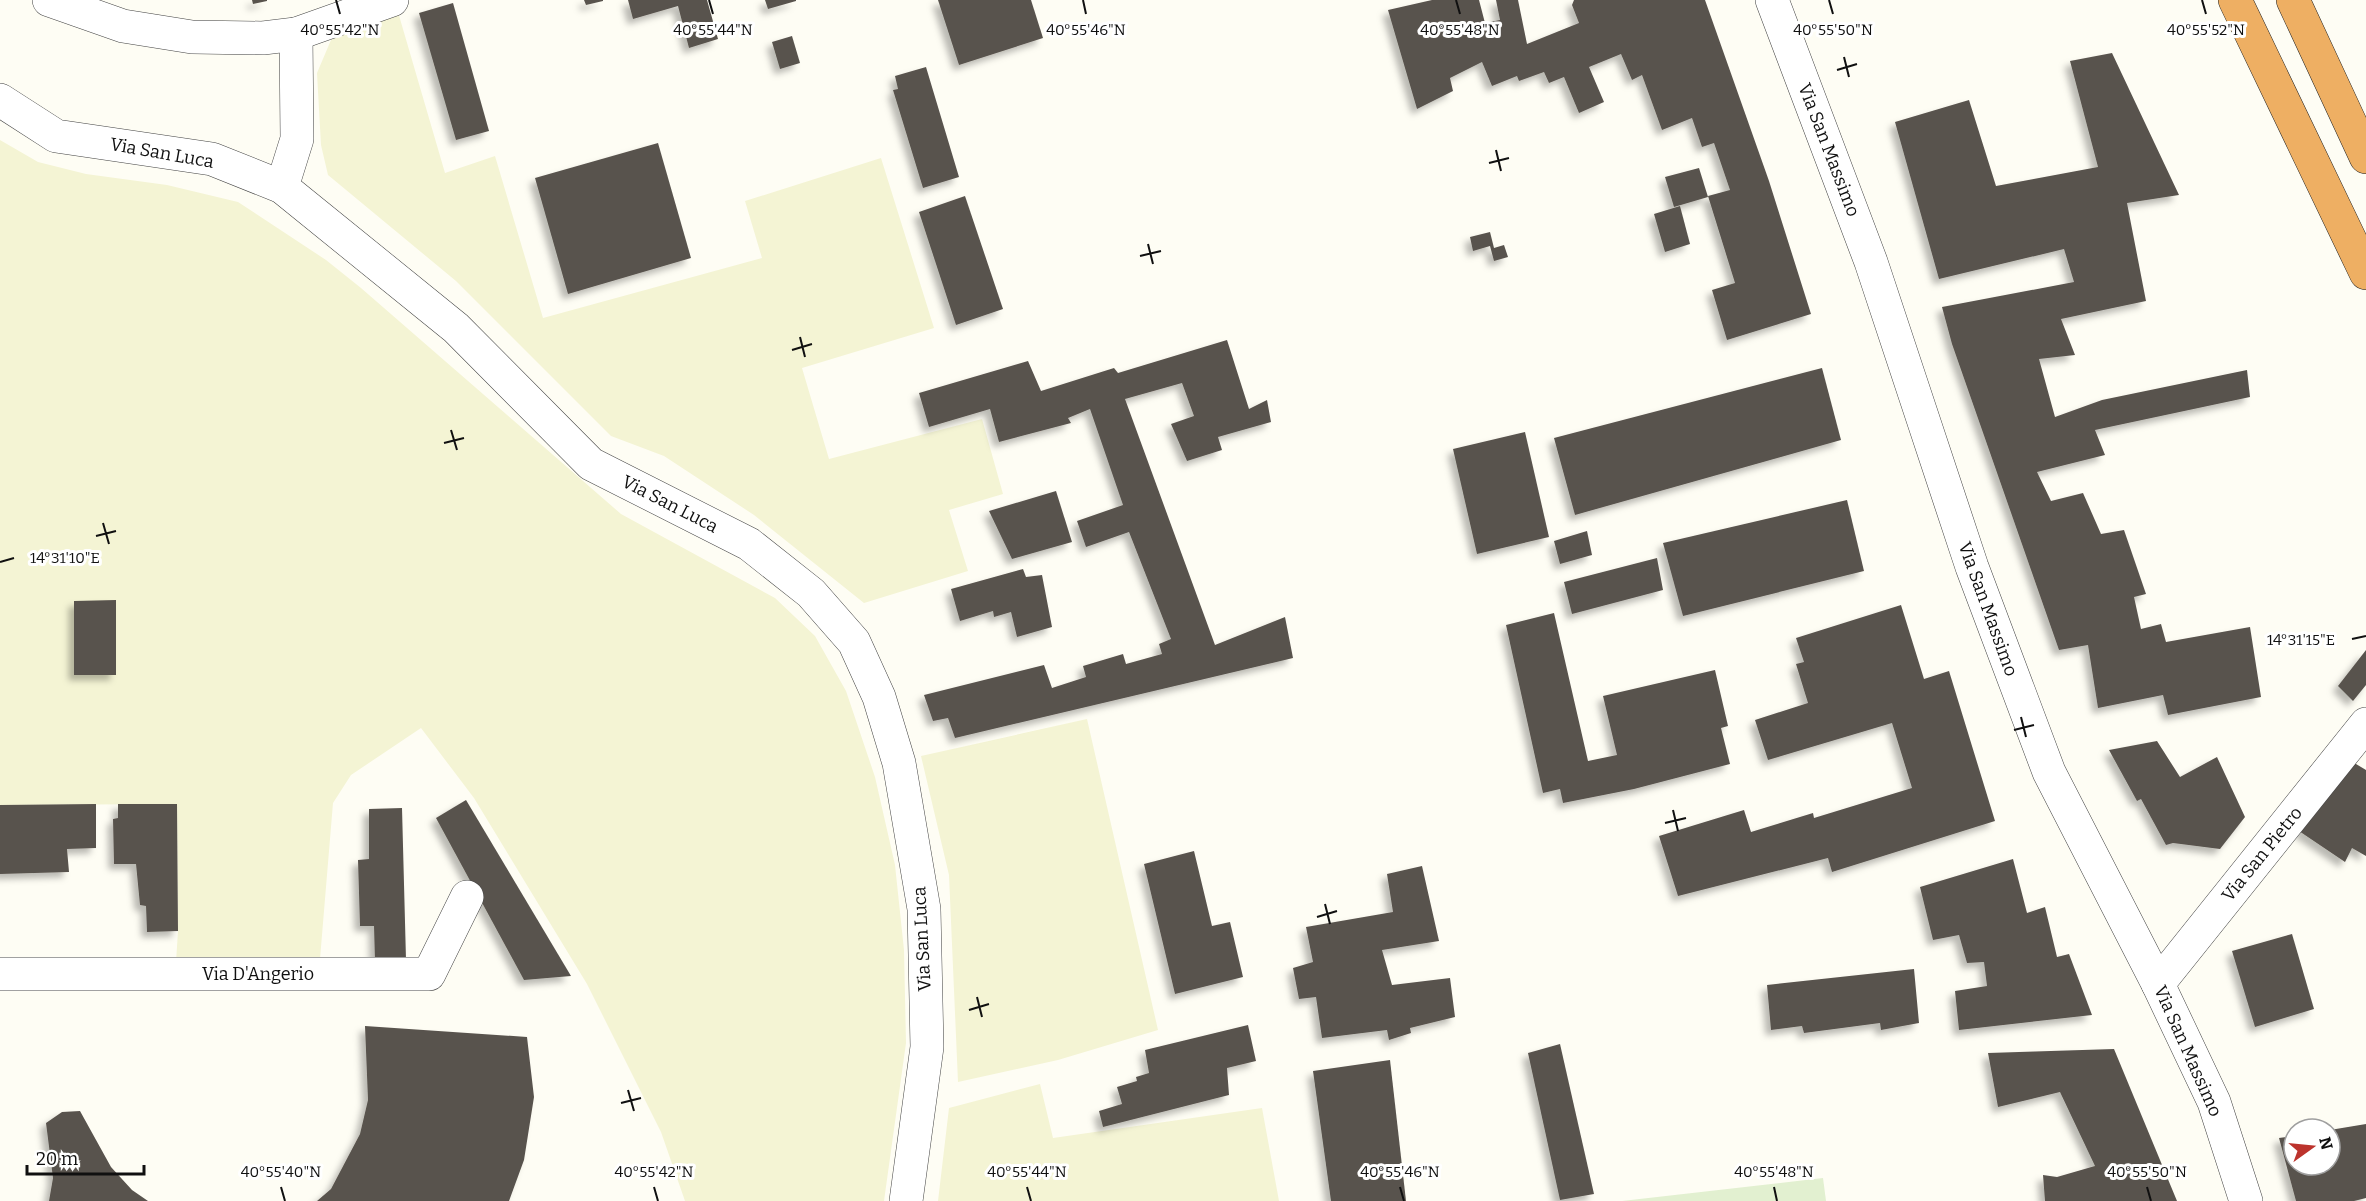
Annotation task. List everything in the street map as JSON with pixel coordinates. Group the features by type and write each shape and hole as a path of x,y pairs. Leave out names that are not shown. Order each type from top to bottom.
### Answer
{"highway":[{"path":"2235,0 2366,273"},
{"path":"2293,0 2366,158"}],"street":[{"path":"49,0 123,26 192,37 263,38 296,34 392,0"},
{"name":"Via San Massimo","path":"1772,0 1871,262 1972,567 2049,772 2158,984 2214,1102 2246,1201"},
{"path":"282,187 297,139 296,34"},
{"name":"Via San Luca","path":"0,100 56,136 212,159 282,187 456,328 591,464 749,544 811,593 854,642 879,697 899,764 924,909 927,1047 906,1201"},
{"name":"Via San Pietro","path":"2158,984 2366,724"},
{"name":"Via D'Angerio","path":"0,974 429,974 467,897"}],"green space":[{"path":"398,12 445,173 495,156 543,318 762,258 745,201 881,158 934,328 802,368 829,459 982,419 1003,494 949,510 968,571 864,603 754,515 664,456 611,436 456,281 328,175 321,145 317,73 331,40"},
{"path":"0,140 38,162 86,174 167,185 238,202 326,260 361,288 621,514 775,598 815,636 846,691 875,777 895,865 904,950 906,1043 884,1201 685,1201 661,1132 587,984 474,798 421,728 351,775 333,803 320,959 176,962 178,931 177,804 0,805"},
{"path":"1087,719 1158,1030 1058,1060 958,1082 949,875 921,756"},
{"path":"1040,1084 1053,1138 1262,1108 1279,1201 938,1201 949,1108"},
{"path":"1823,1178 1826,1201 1622,1201"}],"building":[{"path":"252,0 267,0 267,1 253,4"},
{"path":"584,0 603,0 603,1 586,5"},
{"path":"628,0 707,0 718,39 689,48 678,6 633,19"},
{"path":"765,0 796,0 796,1 768,9"},
{"path":"938,0 1031,0 1043,38 959,65"},
{"path":"1432,0 1479,0 1485,23 1500,20 1496,0 1518,0 1527,44 1579,23 1572,5 1574,0 1705,0 1769,181 1811,314 1727,340 1712,290 1735,283 1708,196 1730,190 1714,143 1702,147 1692,118 1662,130 1642,75 1632,80 1621,54 1589,67 1604,102 1579,113 1564,77 1549,83 1544,72 1519,81 1517,76 1492,86 1482,62 1450,78 1453,91 1417,109 1388,10"},
{"path":"453,3 489,131 456,140 419,13"},
{"path":"792,36 800,63 780,69 772,42"},
{"path":"2112,53 2179,195 2127,203 2146,301 2061,319 2075,355 2039,359 2055,417 2102,400 2247,370 2250,397 2095,430 2105,455 2037,472 2051,501 2083,493 2101,534 2124,530 2146,594 2134,597 2141,629 2161,624 2166,642 2250,627 2261,697 2168,715 2163,695 2098,708 2088,645 2059,650 1952,344 1942,307 2074,282 2064,249 1939,279 1895,122 1969,100 1996,186 2098,167 2070,61"},
{"path":"926,67 959,177 923,188 893,90 898,89 895,76"},
{"path":"658,143 691,258 568,294 535,178"},
{"path":"1699,168 1708,197 1674,207 1665,177"},
{"path":"965,196 1003,309 956,325 919,212"},
{"path":"1680,206 1690,244 1665,252 1654,214"},
{"path":"1490,232 1494,248 1504,245 1508,257 1494,261 1490,246 1473,251 1470,237"},
{"path":"1227,340 1249,409 1267,400 1271,422 1218,437 1222,450 1187,461 1171,424 1194,416 1182,383 1125,399 1215,645 1285,617 1293,658 955,738 948,718 933,721 924,695 1044,665 1052,688 1086,677 1083,666 1123,654 1126,664 1162,654 1159,644 1171,639 1129,532 1086,547 1077,521 1123,505 1090,409 1068,418 1071,423 999,442 990,409 929,427 919,393 1028,361 1041,391 1114,368 1118,373"},
{"path":"1822,368 1841,440 1575,515 1554,438"},
{"path":"1525,432 1549,537 1477,554 1453,449"},
{"path":"1056,491 1072,542 1012,559 989,511"},
{"path":"1847,500 1864,571 1683,616 1663,543"},
{"path":"1587,531 1592,555 1560,564 1554,541"},
{"path":"1657,558 1663,590 1572,614 1564,582"},
{"path":"1023,569 1026,577 1042,575 1052,627 1017,637 1011,612 994,617 993,611 960,621 951,589"},
{"path":"116,600 116,675 74,675 74,601"},
{"path":"1901,605 1924,679 1949,671 1995,821 1832,872 1828,858 1678,896 1659,836 1744,810 1751,832 1813,813 1814,818 1912,788 1892,723 1768,760 1755,720 1808,703 1796,664 1804,662 1796,638"},
{"path":"1554,613 1588,761 1617,755 1603,696 1715,670 1728,726 1721,728 1730,764 1634,789 1563,803 1560,789 1543,793 1506,625"},
{"path":"2366,650 2366,685 2353,701 2338,686"},
{"path":"2157,741 2180,777 2217,757 2245,817 2220,849 2173,843 2166,845 2141,799 2137,801 2109,750"},
{"path":"2351,761 2366,770 2366,856 2352,848 2345,862 2299,831"},
{"path":"466,800 571,976 524,980 436,818"},
{"path":"96,804 96,848 67,849 69,872 0,874 0,805"},
{"path":"118,804 177,804 178,931 147,932 146,906 140,905 136,864 114,864 113,819 118,818"},
{"path":"402,808 406,960 375,962 374,926 360,926 358,860 369,859 369,809"},
{"path":"1194,851 1212,926 1230,922 1243,977 1175,994 1144,864"},
{"path":"2013,859 2027,913 2045,907 2057,957 2069,954 2092,1015 1959,1030 1955,991 1987,986 1984,962 1967,963 1959,935 1933,940 1920,887"},
{"path":"1422,866 1439,941 1382,950 1392,985 1450,978 1455,1017 1410,1028 1411,1033 1389,1040 1387,1030 1322,1038 1316,997 1299,999 1293,968 1313,962 1306,927 1393,912 1387,874"},
{"path":"2292,934 2314,1009 2255,1027 2232,951"},
{"path":"1914,969 1919,1023 1881,1030 1880,1023 1804,1033 1802,1026 1771,1030 1767,985"},
{"path":"1248,1025 1256,1061 1227,1068 1229,1095 1103,1127 1099,1111 1122,1104 1117,1087 1137,1081 1136,1077 1149,1073 1145,1050"},
{"path":"365,1026 527,1037 534,1097 524,1160 509,1201 317,1201 331,1189 360,1134 368,1100"},
{"path":"1560,1044 1594,1194 1560,1200 1528,1053"},
{"path":"2114,1049 2177,1201 2045,1201 2043,1175 2057,1177 2095,1166 2060,1092 1998,1107 1988,1053"},
{"path":"1390,1060 1406,1201 1331,1201 1313,1071"},
{"path":"80,1111 111,1167 132,1190 148,1201 49,1201 53,1178 46,1123 62,1112"},
{"path":"2366,1124 2366,1198 2354,1201 2296,1201 2290,1177 2342,1177 2342,1128"}]}
